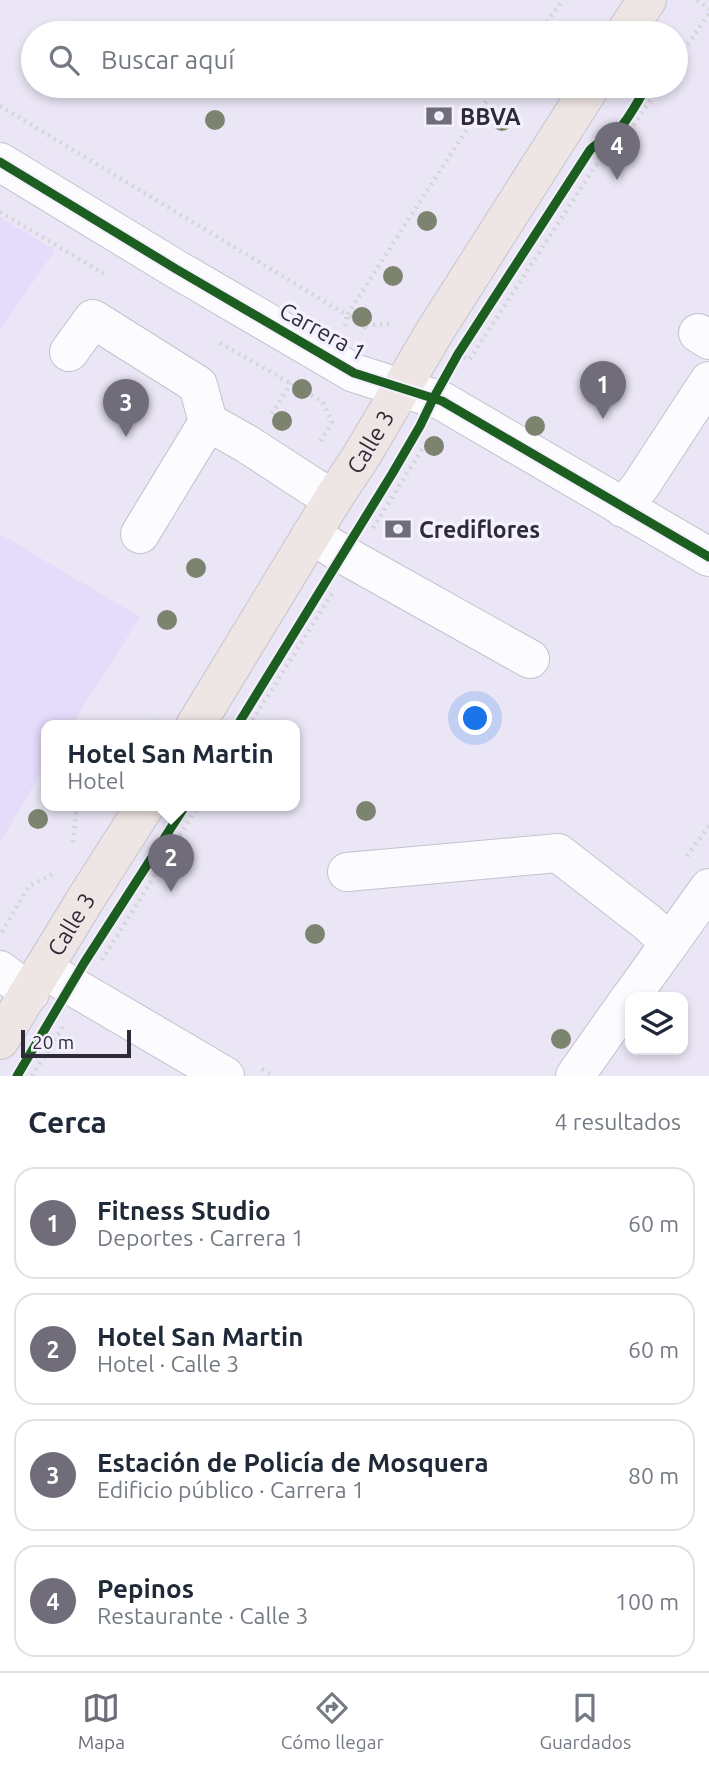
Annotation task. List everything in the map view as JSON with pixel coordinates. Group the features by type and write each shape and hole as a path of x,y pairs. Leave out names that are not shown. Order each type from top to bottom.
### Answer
{"main road":[{"path":"633,21 647,0"},
{"name":"Calle 3","path":"199,720 362,455 417,393 435,331 583,98"},
{"name":"Calle 3","path":"0,1040 142,811"}],"street":[{"name":"Carrera 1","path":"0,162 354,373 442,401 623,508 704,545"},
{"path":"69,352 93,319 198,385 208,422 140,534"},
{"path":"623,508 709,381"},
{"path":"208,422 247,443 333,499"},
{"path":"311,535 530,659"},
{"path":"347,872 558,853 670,943"},
{"path":"635,992 709,888"},
{"path":"0,970 36,981 238,1069"},
{"path":"575,1076 625,1006"}],"path":[{"path":"547,21 563,0"},
{"path":"688,43 709,11 699,1 694,12"},
{"path":"347,314 489,98"},
{"path":"560,221 600,159 623,141 652,98"},
{"path":"0,106 347,314 366,326 365,329"},
{"path":"620,129 626,118"},
{"path":"417,393 466,343"},
{"path":"271,417 293,380 343,367"},
{"path":"253,720 403,481"},
{"path":"69,850 75,840 78,811"},
{"path":"100,967 100,962 195,811"},
{"path":"0,934 29,886 57,872"},
{"path":"238,1069 274,1076"}],"shaded area":[{"path":"0,217 55,250 0,330"},
{"path":"0,534 140,617 75,720 41,720 41,773 0,842"}],"cycle path":[{"path":"241,720 392,474 458,354 590,150 615,133 640,98"},
{"path":"0,162 354,373 442,401 709,557"},
{"path":"17,1076 84,963 182,811"}],"place":[{"name":"BBVA","path":"439,116"},
{"name":"Pepinos","path":"617,180"},
{"name":"Fitness Studio","path":"603,419"},
{"name":"Estación de Policía de Mosquera","path":"126,437"},
{"name":"Crediflores","path":"398,529"},
{"name":"Hotel San Martin","path":"171,892"}]}
